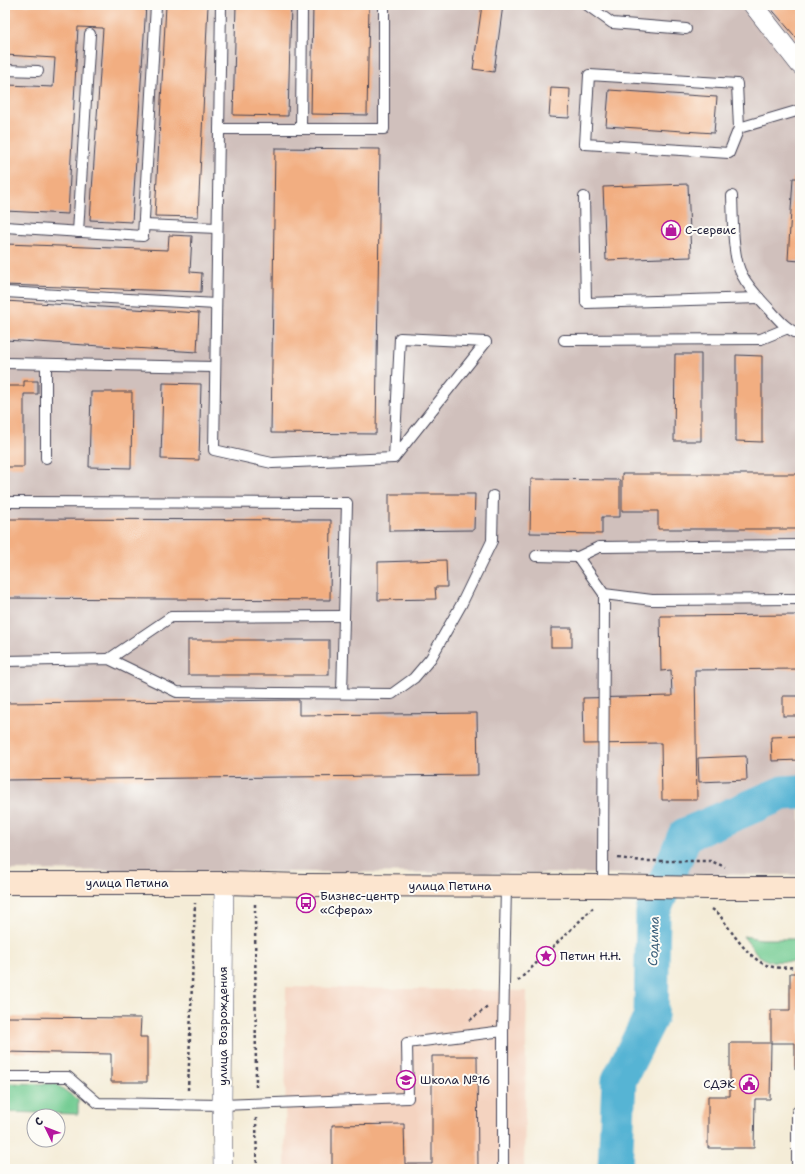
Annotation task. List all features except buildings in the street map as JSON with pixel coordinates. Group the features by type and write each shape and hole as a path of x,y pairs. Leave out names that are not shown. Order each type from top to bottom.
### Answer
{"street":[{"path":"753,5 800,65"},
{"name":"улица Петина","path":"5,883 603,886 639,887 706,896 800,888"},
{"name":"улица Возрождения","path":"223,1169 222,1105 224,883"}],"lane":[{"path":"5,227 143,236 156,5"},
{"path":"221,5 214,367 214,450 272,463 394,458 486,342 400,338 394,458"},
{"path":"301,129 302,5"},
{"path":"219,128 384,129 384,5"},
{"path":"587,5 612,23 686,29"},
{"path":"78,232 90,34"},
{"path":"5,70 38,71"},
{"path":"589,75 737,84 739,128 729,153 585,144 589,75"},
{"path":"739,128 800,110"},
{"path":"732,196 737,264 741,274 759,298 788,328 795,333 800,334"},
{"path":"584,197 586,303 759,298"},
{"path":"144,225 217,228"},
{"path":"5,292 216,304"},
{"path":"564,340 761,339 788,328"},
{"path":"5,364 214,367"},
{"path":"46,364 46,458"},
{"path":"5,661 108,659 177,692 392,694 414,678 431,658 461,605 492,541 493,496"},
{"path":"5,502 346,503 342,693"},
{"path":"536,556 578,557 599,547 800,546"},
{"path":"578,557 604,594 603,886"},
{"path":"604,594 652,600 800,599"},
{"path":"108,659 171,617 344,616"},
{"path":"503,1169 503,1031 506,886"},
{"path":"5,1077 68,1077 98,1103 222,1105 408,1098 407,1043 503,1031"},
{"path":"797,1169 797,1112 800,1110"}],"path":[{"path":"603,856 642,861 711,861"},
{"path":"706,896 754,958 770,967 800,967"},
{"path":"182,1090 188,1090 195,900"},
{"path":"255,900 257,1169"}],"shaded area":[{"path":"5,5 800,5 800,875 5,870"},
{"name":"Школа №16","path":"286,987 527,991 524,1169 285,1169"}],"green space":[{"path":"743,936 761,939 800,939 800,962 768,961 758,955"},
{"path":"5,1083 56,1084 78,1100 78,1114 66,1114 66,1108 26,1108 26,1113 5,1112"}],"waterway":[{"name":"Содима","path":"615,1169 619,1080 651,1016 653,912 685,835 783,793 800,792"}],"place":[{"name":"С-сервис","path":"671,230"},
{"name":"Бизнес-центр «Сфера»","path":"306,903"},
{"name":"Петин Н.Н.","path":"546,956"},
{"name":"Школа №16","path":"406,1080"},
{"name":"СДЭК","path":"749,1084"}]}
